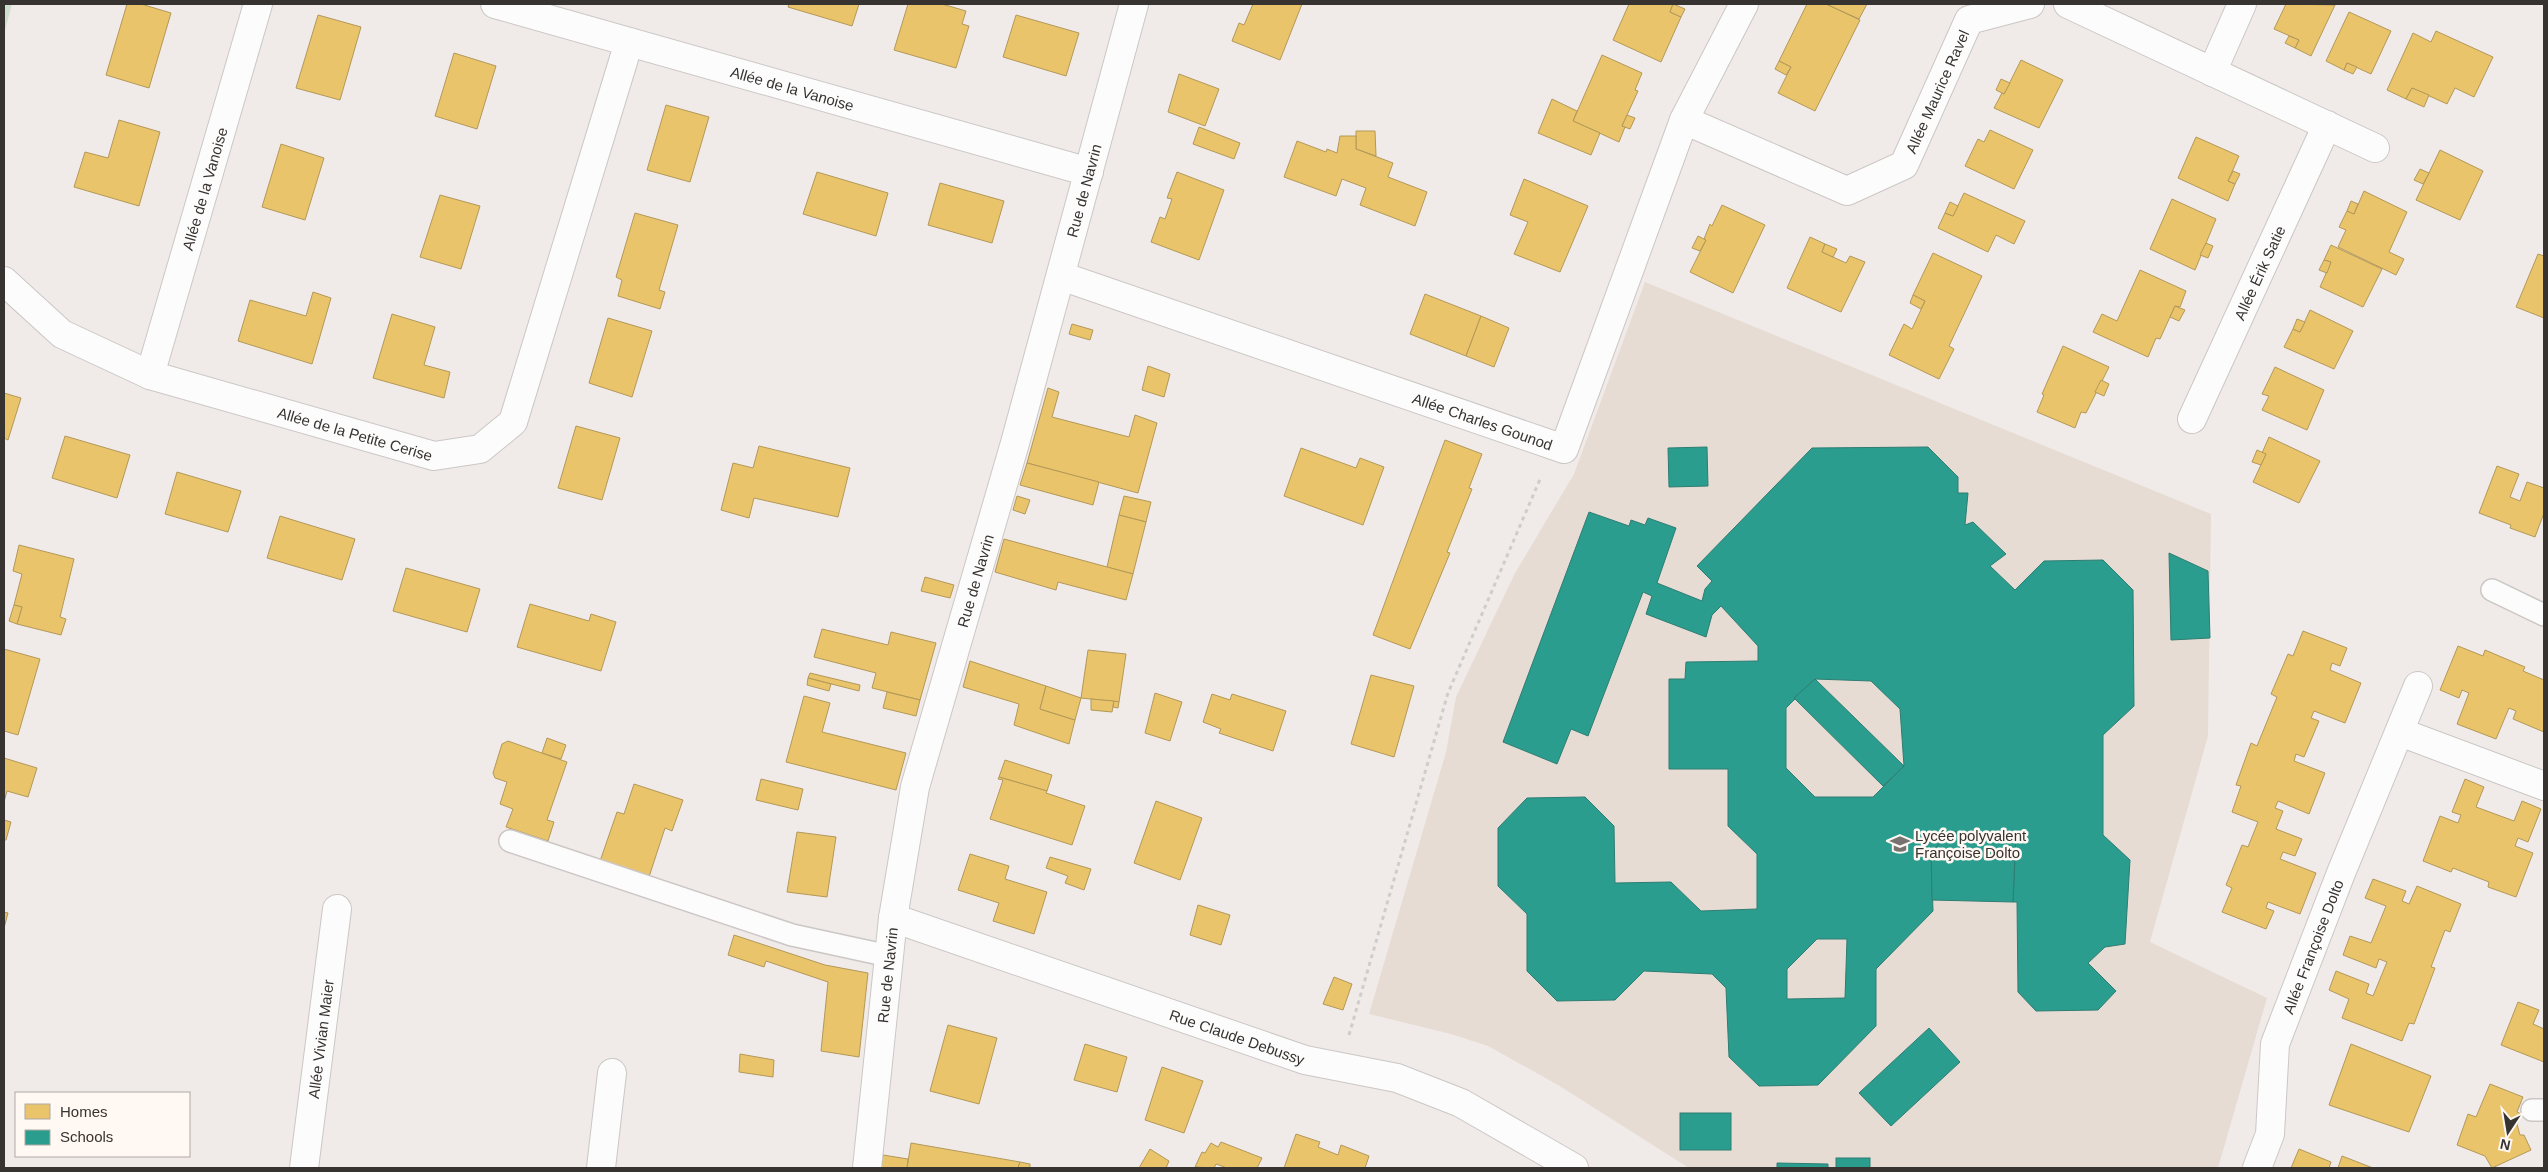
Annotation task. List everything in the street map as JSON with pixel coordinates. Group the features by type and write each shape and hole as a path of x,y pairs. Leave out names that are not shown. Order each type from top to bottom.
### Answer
{"street":[{"name":"Allée de la Vanoise","path":"150,375 258,4"},
{"name":"Allée de la Vanoise","path":"495,4 1089,172"},
{"name":"Rue de Navrin","path":"867,1168 893,918 915,787 1015,443 1134,4"},
{"name":"Allée Charles Gounod","path":"1061,276 1564,450 1684,120 1744,4"},
{"name":"Allée Maurice Ravel","path":"1684,120 1846,191 1904,165 1969,20 2030,4"},
{"path":"2068,4 2375,148"},
{"path":"2212,72 2242,4"},
{"name":"Allée de la Petite Cerise","path":"4,281 62,334 150,375 434,456 480,449 513,422 629,42"},
{"name":"Allée Érik Satie","path":"2192,419 2327,125"},
{"name":"Allée Françoise Dolto","path":"2256,1168 2270,1134 2275,1044 2341,873 2418,686"},
{"path":"2400,732 2544,786"},
{"name":"Allée Vivian Maier","path":"304,1168 337,910"},
{"name":"Rue Claude Debussy","path":"893,918 1305,1060 1398,1078 1461,1102 1574,1168"},
{"path":"601,1168 612,1073"}],"lane":[{"path":"2492,590 2544,614"},
{"path":"510,841 792,935 889,956"}],"path":[{"path":"1340,1067 1448,693 1554,446"}],"shaded area":[{"path":"1645,282 2211,514 2208,736 2150,942 2267,998 2218,1168 1689,1168 1558,1085 1488,1046 1451,1034 1369,1014 1446,752 1456,697 1515,573 1574,474"}],"green space":[{"path":"4,4 12,4 4,34"}],"building: Homes":[{"path":"127,4 141,4 171,13 149,88 106,75"},
{"path":"789,4 859,4 852,26 788,7"},
{"path":"908,4 942,4 966,11 962,24 969,26 956,68 894,50"},
{"path":"1253,4 1302,4 1280,60 1232,41 1239,23 1244,25"},
{"path":"1629,4 1673,4 1670,12 1681,17 1661,62 1613,40"},
{"path":"1673,4 1685,9 1681,17 1670,12"},
{"path":"1807,4 1826,4 1860,20 1815,111 1778,93 1791,67 1779,61"},
{"path":"1826,4 1867,4 1859,19"},
{"path":"2286,4 2335,5 2311,56 2295,48 2299,40 2274,29"},
{"path":"2349,12 2391,31 2371,74 2347,63 2344,70 2326,61"},
{"path":"318,15 361,27 340,100 296,88"},
{"path":"1016,15 1079,33 1066,76 1003,57"},
{"path":"2436,31 2493,57 2474,97 2455,88 2447,104 2412,88 2406,99 2387,90 2413,33 2431,42"},
{"path":"2289,36 2299,40 2295,48 2285,43"},
{"path":"454,53 496,66 477,129 435,116"},
{"path":"1602,55 1642,73 1635,90 1638,91 1622,126 1625,127 1619,142 1573,121"},
{"path":"2021,60 2063,80 2039,128 1994,108 2002,93 2004,94"},
{"path":"1779,61 1791,67 1786,75 1775,69"},
{"path":"2347,63 2357,67 2353,74 2344,70"},
{"path":"1179,74 1219,89 1205,126 1168,112"},
{"path":"2001,79 2010,83 2004,94 1996,90"},
{"path":"2412,88 2429,95 2424,107 2406,99"},
{"path":"1552,99 1577,111 1573,121 1600,133 1591,155 1538,133"},
{"path":"666,105 709,117 690,182 647,170"},
{"path":"1627,115 1635,118 1630,129 1622,126"},
{"path":"119,120 160,132 139,206 74,187 85,152 108,158"},
{"path":"1199,127 1240,143 1234,159 1193,144"},
{"path":"1990,130 2033,150 2014,189 1965,166 1978,139 1984,142"},
{"path":"1356,131 1375,131 1376,156 1356,149"},
{"path":"1340,136 1356,136 1356,149 1393,163 1388,177 1427,192 1415,226 1360,205 1366,188 1342,179 1336,196 1284,177 1297,141 1326,152 1327,149 1337,153"},
{"path":"2196,137 2239,156 2228,181 2235,184 2228,201 2178,178"},
{"path":"281,144 324,158 305,220 262,207"},
{"path":"2440,150 2483,171 2460,220 2416,200"},
{"path":"2420,169 2429,173 2423,184 2414,180"},
{"path":"2233,171 2240,174 2235,184 2228,181"},
{"path":"817,172 888,193 876,236 803,214"},
{"path":"1177,172 1224,190 1199,260 1151,242 1160,217 1165,219 1172,199 1167,198"},
{"path":"1524,179 1588,206 1560,272 1514,254 1528,222 1510,215"},
{"path":"940,183 1004,201 992,243 928,225"},
{"path":"2364,191 2407,212 2389,252 2404,259 2396,275 2338,247 2346,230 2339,227 2347,211 2354,214"},
{"path":"1964,193 2025,221 2014,244 1996,235 1988,252 1938,228 1945,213 1953,216"},
{"path":"440,195 480,206 461,269 420,257"},
{"path":"2172,199 2216,219 2195,270 2150,249"},
{"path":"2351,201 2358,204 2354,214 2347,211"},
{"path":"1950,202 1958,206 1953,216 1945,213"},
{"path":"1722,205 1765,225 1733,293 1690,272 1706,240 1704,239 1710,224 1712,226"},
{"path":"635,213 678,225 659,290 665,292 660,309 618,296 622,280 616,277"},
{"path":"1698,236 1706,240 1700,251 1692,248"},
{"path":"1810,237 1825,244 1822,252 1846,263 1850,256 1865,262 1841,312 1787,288"},
{"path":"2206,243 2213,246 2208,258 2200,255"},
{"path":"1825,244 1837,249 1833,257 1822,252"},
{"path":"2331,245 2382,269 2363,307 2320,287 2331,262 2324,260"},
{"path":"1933,253 1982,276 1949,346 1954,349 1939,379 1889,355 1904,324 1912,329 1925,301 1913,295"},
{"path":"2538,254 2544,256 2544,318 2516,307"},
{"path":"2324,260 2331,262 2327,273 2319,270"},
{"path":"2140,270 2186,291 2180,307 2175,306 2160,339 2156,338 2148,357 2093,332 2102,314 2117,321"},
{"path":"313,292 331,298 312,364 238,341 250,300 306,316"},
{"path":"1425,294 1481,316 1466,356 1410,334"},
{"path":"1913,295 1925,301 1921,309 1910,303"},
{"path":"2175,306 2185,310 2179,321 2170,317"},
{"path":"2310,310 2353,331 2334,369 2284,347 2293,329 2300,332"},
{"path":"392,314 435,327 424,365 450,372 444,398 373,378"},
{"path":"1481,316 1509,328 1494,367 1466,356"},
{"path":"608,318 652,331 632,397 589,383"},
{"path":"2297,319 2305,322 2300,332 2293,329"},
{"path":"1072,324 1093,330 1090,340 1069,334"},
{"path":"2063,346 2109,367 2086,413 2081,412 2075,428 2037,412 2044,395 2042,394"},
{"path":"1148,366 1170,374 1164,397 1142,390"},
{"path":"2275,367 2324,390 2307,430 2262,410 2269,396 2262,394"},
{"path":"2101,380 2109,384 2104,396 2095,392"},
{"path":"1048,388 1059,392 1052,417 1129,437 1135,415 1157,423 1138,493 1027,463"},
{"path":"4,393 21,398 8,440 4,438"},
{"path":"576,426 620,438 602,500 558,488"},
{"path":"65,436 130,455 117,498 52,478"},
{"path":"2269,437 2320,461 2299,503 2253,482 2266,454 2262,453"},
{"path":"1445,440 1482,454 1469,488 1472,489 1447,552 1450,553 1410,649 1373,635"},
{"path":"759,446 850,468 838,517 754,498 749,518 721,510 733,463 753,468"},
{"path":"1301,448 1356,468 1360,458 1384,467 1363,525 1284,496"},
{"path":"2257,450 2266,454 2261,465 2252,462"},
{"path":"1027,463 1099,482 1093,505 1020,485"},
{"path":"2497,466 2519,474 2510,497 2520,501 2527,482 2544,488 2544,513 2535,537 2510,528 2511,525 2479,513"},
{"path":"177,472 241,491 228,532 165,514"},
{"path":"1017,496 1030,500 1025,514 1013,510"},
{"path":"1124,496 1151,502 1146,522 1119,515"},
{"path":"1119,515 1146,522 1133,574 1107,567"},
{"path":"280,516 355,539 342,580 267,558"},
{"path":"1004,539 1133,574 1126,600 1058,582 1056,590 995,572"},
{"path":"19,545 74,559 60,617 66,619 61,635 17,624 22,607 14,605 22,574 13,571"},
{"path":"406,568 480,589 467,632 393,611"},
{"path":"925,577 954,585 950,598 921,591"},
{"path":"530,604 589,621 591,614 616,622 601,671 517,647"},
{"path":"14,605 22,607 17,624 9,621"},
{"path":"822,629 888,645 891,632 936,643 920,700 872,688 876,673 814,657"},
{"path":"2303,631 2347,648 2340,666 2332,663 2330,670 2361,683 2345,723 2314,711 2311,718 2319,721 2304,757 2296,754 2294,761 2325,773 2309,814 2278,801 2275,808 2283,811 2276,829 2302,839 2295,856 2283,852 2280,859 2316,873 2300,914 2268,902 2266,908 2274,911 2266,929 2222,912 2232,888 2226,885 2242,845 2248,847 2258,822 2232,812 2241,786 2236,785 2251,743 2257,746 2277,697 2271,694 2288,654 2293,656"},
{"path":"2458,646 2483,656 2485,650 2525,667 2523,671 2544,680 2544,732 2513,719 2516,711 2509,708 2496,739 2457,724 2469,693 2462,690 2459,698 2440,690"},
{"path":"4,649 40,659 18,735 4,731"},
{"path":"1088,650 1126,654 1119,702 1081,698"},
{"path":"970,661 1046,686 1040,709 1075,720 1069,744 1014,725 1019,704 963,687"},
{"path":"810,673 860,685 859,691 808,678"},
{"path":"1371,675 1414,686 1394,757 1351,744"},
{"path":"808,678 831,684 829,691 807,685"},
{"path":"1046,686 1081,698 1075,720 1040,709"},
{"path":"887,692 920,700 916,716 883,708"},
{"path":"1155,693 1182,702 1170,741 1145,733"},
{"path":"1212,694 1230,700 1232,694 1286,711 1273,751 1219,733 1221,729 1203,722"},
{"path":"804,696 830,703 822,732 906,753 896,790 786,762"},
{"path":"1091,699 1114,701 1112,712 1091,710"},
{"path":"1114,701 1119,702 1118,708 1113,707"},
{"path":"547,738 566,745 561,759 542,753"},
{"path":"508,741 567,762 547,820 554,822 548,841 506,827 513,809 500,804 507,782 495,778 493,773 502,744"},
{"path":"4,758 37,768 28,797 7,791 4,802"},
{"path":"1005,760 1052,775 1047,791 999,777"},
{"path":"999,777 1047,791 1046,793 1085,806 1072,845 990,819 1003,780 998,779"},
{"path":"761,779 803,789 798,810 756,800"},
{"path":"2465,779 2484,787 2476,807 2514,821 2522,801 2541,809 2528,842 2518,838 2515,846 2533,853 2516,897 2488,887 2489,882 2453,868 2451,872 2423,861 2440,816 2458,823 2461,815 2452,812"},
{"path":"634,784 683,800 672,831 665,828 647,883 598,867 617,812 624,814"},
{"path":"1156,801 1202,818 1180,880 1134,863"},
{"path":"4,820 11,822 6,840 4,840"},
{"path":"797,832 836,837 827,897 787,892"},
{"path":"970,854 1009,866 1005,879 1047,892 1034,934 993,921 999,903 958,890"},
{"path":"1050,857 1091,869 1084,890 1065,883 1068,876 1046,868"},
{"path":"2373,879 2406,891 2402,901 2409,904 2417,886 2461,904 2450,932 2445,930 2431,967 2435,968 2414,1024 2409,1023 2402,1041 2342,1018 2349,999 2329,990 2336,971 2369,984 2366,993 2373,996 2387,962 2379,959 2376,968 2343,955 2350,936 2371,943 2386,906 2365,898"},
{"path":"1198,905 1230,915 1221,945 1190,935"},
{"path":"4,912 8,913 4,928"},
{"path":"734,935 825,965 868,973 859,1057 821,1051 828,982 766,961 764,967 728,955"},
{"path":"1334,977 1352,984 1343,1010 1323,1004"},
{"path":"2518,1002 2539,1010 2533,1024 2544,1029 2544,1062 2501,1045"},
{"path":"948,1025 997,1038 979,1104 930,1091"},
{"path":"1085,1044 1127,1057 1117,1092 1074,1080"},
{"path":"2351,1044 2431,1076 2409,1132 2329,1105"},
{"path":"740,1054 774,1060 773,1077 739,1072"},
{"path":"1162,1067 1203,1081 1184,1133 1145,1120"},
{"path":"2490,1084 2523,1097 2517,1112 2521,1114 2517,1124 2520,1135 2524,1135 2531,1150 2492,1168 2485,1156 2457,1145 2468,1114 2476,1117"},
{"path":"1296,1134 1320,1142 1318,1147 1338,1155 1341,1145 1369,1156 1365,1168 1284,1168"},
{"path":"1221,1142 1262,1158 1257,1168 1227,1168 1216,1164 1214,1168 1195,1167 1202,1152 1205,1153 1211,1143 1218,1147"},
{"path":"911,1143 1020,1162 1018,1168 907,1168"},
{"path":"1150,1149 1169,1161 1166,1168 1139,1168"},
{"path":"2299,1149 2331,1162 2329,1168 2291,1168"},
{"path":"883,1155 908,1159 907,1168 881,1168"},
{"path":"2342,1156 2373,1168 2338,1168"},
{"path":"1020,1162 1030,1164 1030,1168 1018,1168"}],"building: Schools":[{"path":"1707,447 1708,486 1669,487 1668,448"},
{"path":"1928,447 1958,477 1958,493 1968,493 1965,525 1973,522 2006,554 1990,566 2015,590 2044,561 2103,560 2133,590 2134,706 2103,735 2103,835 2130,860 2125,944 2105,947 2088,963 2116,991 2098,1010 2036,1011 2018,992 2017,902 2013,902 2016,832 1952,832 1931,852 1933,911 1876,969 1876,1026 1818,1085 1759,1086 1729,1057 1726,988 1712,974 1644,971 1615,1000 1557,1001 1527,971 1527,914 1498,886 1498,828 1527,798 1585,797 1614,826 1615,883 1671,882 1701,911 1757,909 1757,854 1728,826 1728,769 1669,769 1669,679 1685,679 1686,662 1758,661 1758,646 1721,606 1712,615 1706,637 1646,614 1652,596 1643,592 1588,736 1571,729 1557,764 1503,742 1589,512 1629,526 1631,520 1645,525 1648,518 1676,528 1657,583 1702,601 1705,589 1712,581 1697,566 1812,448","holes":["1815,679 1871,681 1900,709 1904,766 1873,797 1815,797 1786,768 1786,708","1817,939 1847,939 1845,998 1787,999 1787,969"]},
{"path":"2169,553 2208,571 2210,638 2171,640"},
{"path":"1815,679 1904,766 1883,786 1794,698"},
{"path":"1952,832 2016,832 2013,902 1932,900 1931,852"},
{"path":"1929,1028 1960,1062 1891,1126 1859,1093"},
{"path":"1680,1113 1731,1113 1731,1150 1680,1150"},
{"path":"1836,1158 1870,1158 1870,1168 1836,1168"},
{"path":"1777,1163 1828,1164 1828,1168 1777,1168"}],"place":[{"name":"Lycée polyvalent Françoise Dolto","path":"1900,844"}]}
